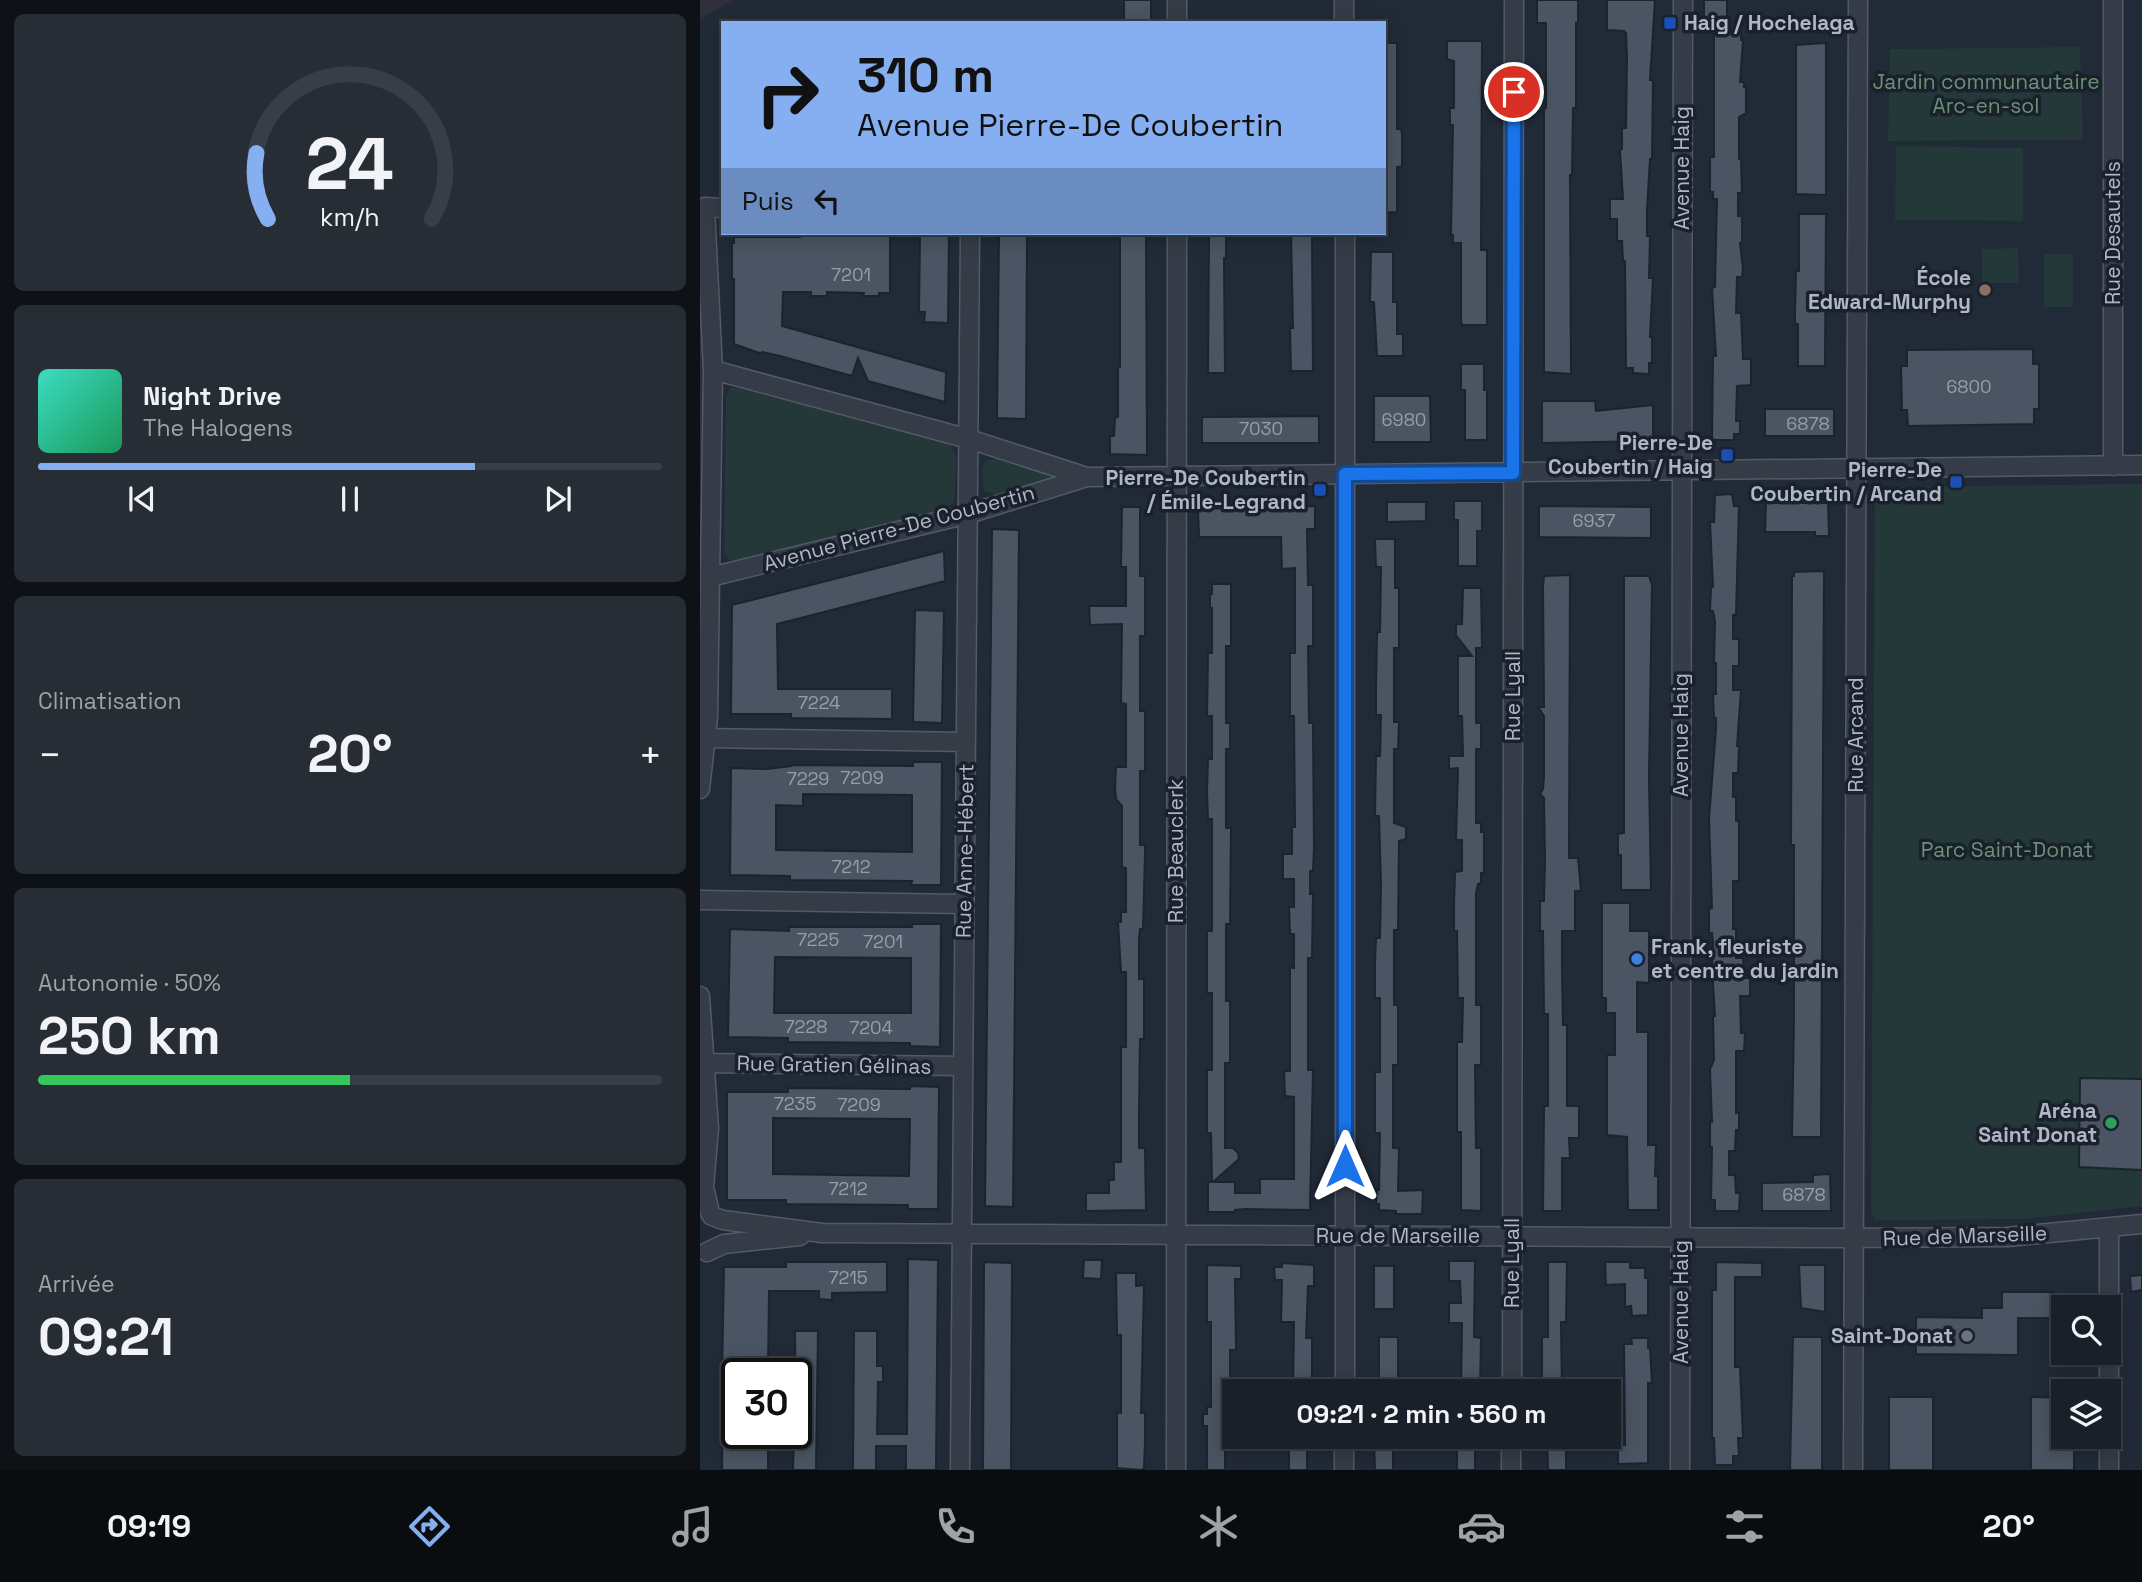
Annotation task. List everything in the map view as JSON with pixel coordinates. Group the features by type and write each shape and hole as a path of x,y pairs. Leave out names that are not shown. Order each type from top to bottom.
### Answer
{"street":[{"path":"1177,0 1177,21"},
{"path":"1344,0 1344,21"},
{"name":"Rue Lyall","path":"1511,1379 1514,0"},
{"name":"Avenue Haig","path":"1680,1470 1683,0"},
{"name":"Rue Arcand","path":"1853,1470 1858,0"},
{"name":"Rue Desautels","path":"2113,0 2113,466"},
{"path":"700,789 706,738 710,577 714,208"},
{"name":"Rue Anne-Hébert","path":"960,1470 970,235"},
{"name":"Rue Beauclerk","path":"1176,1470 1177,235"},
{"path":"1345,235 1345,1379"},
{"name":"Avenue Pierre-De Coubertin","path":"713,370 969,439 1087,477"},
{"name":"Avenue Pierre-De Coubertin","path":"710,577 968,514 1087,477 2142,465"},
{"path":"706,738 966,742"},
{"path":"700,900 964,904"},
{"path":"700,996 709,1128 704,1187 708,1212 716,1226 716,1238 703,1257"},
{"name":"Rue Gratien Gélinas","path":"705,1063 962,1066"},
{"path":"700,1116 705,1088"},
{"name":"Rue de Marseille","path":"708,1212 723,1220 822,1233"},
{"name":"Rue de Marseille","path":"703,1257 724,1244 822,1233 2007,1237 2142,1224"},
{"path":"2109,1227 2109,1470"},
{"path":"1344,1449 1344,1470"},
{"path":"1511,1449 1511,1470"}],"shaded area":[{"path":"700,0 733,0 700,19"},
{"path":"700,255 707,375 700,560"}],"green space":[{"name":"Jardin communautaire Arc-en-sol","path":"2080,47 2083,140 1888,141 1890,49"},
{"path":"1896,146 2023,148 2023,221 1895,220"},
{"path":"2018,248 2019,283 1982,283 1982,249"},
{"path":"2044,254 2073,254 2073,307 2044,307"},
{"path":"741,385 950,443 956,456 953,504 948,506 949,509 737,564 736,561 729,560 724,553 726,396 730,388 739,388"},
{"path":"996,456 1065,476 995,497 994,494 984,491 982,469 985,461"},
{"name":"Parc Saint-Donat","path":"2142,484 2142,1206 2022,1219 1876,1220 1871,1213 1875,490 1882,487"}],"building":[{"path":"1124,0 1151,0 1151,21 1124,21"},
{"path":"1537,0 1578,0 1576,108 1573,108 1570,175 1571,374 1544,372 1546,23 1537,23"},
{"path":"1607,0 1655,0 1650,80 1653,80 1652,159 1647,210 1647,236 1650,236 1649,278 1653,278 1650,337 1652,363 1649,363 1649,374 1633,373 1633,368 1626,368 1625,261 1622,241 1617,241 1617,219 1610,219 1610,199 1623,199 1620,150 1622,128 1626,128 1626,33 1607,30"},
{"path":"1704,0 1727,0 1727,33 1741,33 1743,40 1740,82 1744,82 1746,87 1746,113 1739,117 1742,193 1738,193 1738,216 1742,216 1740,243 1743,269 1742,277 1737,277 1736,313 1741,313 1743,359 1751,359 1751,385 1737,386 1736,421 1740,421 1740,434 1734,434 1734,440 1712,440 1713,356 1716,356 1712,288 1715,287 1717,199 1713,199 1713,192 1710,192 1710,157 1714,157 1714,25 1704,25"},
{"path":"1449,41 1482,41 1481,250 1487,250 1487,325 1462,325 1461,320 1461,243 1453,243 1451,235 1453,125 1450,125 1450,108 1454,108 1454,61 1447,59"},
{"path":"1386,43 1397,43 1397,129 1401,129 1402,134 1402,166 1397,167 1397,212 1386,213"},
{"path":"1826,43 1826,195 1796,194 1796,45"},
{"path":"1799,214 1826,214 1825,366 1798,366 1798,324 1795,324 1795,312 1796,271 1799,271"},
{"path":"890,235 890,293 863,296 864,293 827,292 827,296 811,296 811,292 783,292 782,326 946,372 945,402 868,381 858,358 852,376 780,356 762,354 734,344 734,237"},
{"path":"920,235 949,235 948,323 924,322 925,312 919,312"},
{"path":"999,235 1027,235 1026,419 997,418"},
{"path":"1120,235 1146,235 1147,455 1110,454 1110,436 1114,436 1115,418 1118,417"},
{"path":"1209,235 1226,235 1225,373 1208,373"},
{"path":"1291,235 1312,235 1313,371 1291,371 1290,328 1293,328"},
{"path":"1371,252 1393,252 1393,302 1397,302 1397,334 1403,334 1403,356 1377,356 1374,302 1370,302"},
{"path":"2033,349 2033,364 2039,364 2039,409 2034,409 2034,424 1908,426 1907,410 1902,410 1901,366 1907,366 1907,350"},
{"path":"1461,364 1484,364 1487,440 1465,440 1465,390 1461,390"},
{"path":"1374,396 1430,396 1431,442 1374,442"},
{"path":"1542,401 1595,401 1596,411 1653,405 1653,441 1542,443"},
{"path":"1765,409 1834,409 1834,436 1765,436"},
{"path":"1319,416 1319,443 1202,443 1202,417"},
{"path":"1732,494 1734,506 1739,506 1733,639 1739,639 1739,666 1733,666 1733,690 1741,690 1738,773 1733,773 1736,821 1739,821 1739,881 1733,881 1733,929 1736,929 1736,958 1743,958 1744,978 1750,978 1750,996 1740,996 1741,1033 1745,1033 1744,1051 1736,1051 1736,1113 1739,1113 1739,1130 1736,1130 1735,1151 1729,1151 1729,1175 1735,1175 1736,1193 1740,1193 1739,1211 1715,1211 1715,1200 1711,1200 1710,1147 1710,1069 1714,1060 1715,1016 1713,943 1712,933 1709,933 1709,909 1712,908 1709,819 1716,729 1713,694 1716,694 1716,663 1715,621 1713,611 1710,611 1713,587 1710,522 1714,522 1715,495"},
{"path":"1454,501 1482,501 1482,531 1477,531 1477,566 1458,566 1458,520 1454,520"},
{"path":"1387,502 1426,502 1426,521 1387,522"},
{"path":"1766,503 1828,503 1829,536 1815,536 1815,532 1765,532"},
{"path":"1315,506 1315,529 1307,529 1308,585 1313,585 1313,646 1308,646 1309,723 1313,723 1314,848 1313,871 1310,871 1310,894 1313,894 1312,958 1308,958 1308,1070 1313,1070 1310,1210 1245,1209 1235,1212 1208,1212 1208,1182 1212,1182 1211,1133 1207,1133 1207,1070 1212,1070 1212,993 1207,993 1207,931 1212,931 1212,819 1208,819 1207,792 1208,759 1212,759 1212,716 1207,716 1208,653 1212,653 1212,584 1231,584 1231,646 1226,646 1226,723 1230,723 1230,749 1226,749 1226,828 1231,828 1230,924 1226,924 1226,1001 1230,1001 1230,1063 1225,1063 1225,1148 1233,1148 1239,1159 1213,1182 1235,1182 1235,1193 1260,1193 1260,1179 1294,1179 1294,1097 1285,1096 1284,1071 1290,1071 1290,967 1294,968 1294,934 1290,934 1289,907 1294,907 1294,879 1283,879 1283,854 1292,854 1292,827 1295,827 1294,716 1290,716 1290,653 1295,653 1295,568 1282,569 1281,537 1199,537 1198,509"},
{"path":"1539,506 1651,507 1651,538 1539,537"},
{"path":"1122,507 1140,507 1140,576 1145,576 1145,636 1140,636 1140,711 1145,711 1145,771 1140,771 1140,845 1145,845 1145,854 1143,929 1140,929 1139,939 1139,979 1144,979 1144,1039 1140,1039 1139,1148 1145,1148 1146,1210 1086,1211 1086,1193 1109,1193 1109,1180 1114,1180 1114,1162 1121,1162 1121,1047 1126,1047 1126,972 1121,972 1118,922 1121,922 1121,912 1126,912 1126,868 1122,867 1122,806 1116,799 1115,788 1116,767 1126,767 1126,704 1121,703 1122,624 1090,625 1089,606 1126,606 1126,567 1121,567"},
{"path":"992,529 1019,530 1013,1207 985,1206"},
{"path":"1375,539 1395,539 1395,588 1399,588 1399,648 1394,648 1394,722 1399,722 1398,749 1394,749 1394,823 1406,827 1406,839 1399,841 1398,930 1394,930 1394,1005 1398,1005 1398,1065 1393,1065 1393,1148 1399,1148 1398,1191 1423,1190 1422,1214 1396,1214 1396,1211 1379,1210 1379,1204 1376,1204 1379,1190 1380,1133 1375,1133 1375,1072 1380,1072 1380,998 1375,998 1375,964 1376,938 1380,938 1381,883 1379,816 1375,816 1376,756 1380,756 1381,715 1376,715 1376,689 1381,567 1376,567"},
{"path":"944,551 945,581 777,624 778,689 892,689 892,719 791,718 791,714 731,714 732,605"},
{"path":"1824,571 1821,1137 1792,1137 1792,576 1794,572"},
{"path":"1570,575 1569,858 1578,858 1581,891 1575,891 1575,931 1562,931 1562,969 1563,1025 1567,1025 1567,1106 1579,1106 1579,1138 1569,1138 1570,1158 1562,1158 1562,1211 1543,1211 1544,1106 1548,1106 1548,1014 1544,1014 1543,931 1540,931 1540,901 1544,901 1545,860 1544,798 1540,794 1544,777 1544,716 1538,707 1544,707 1543,586 1544,576"},
{"path":"1624,576 1649,576 1652,585 1649,777 1651,890 1621,890 1618,834 1624,833"},
{"path":"1463,588 1481,588 1482,648 1476,648 1476,723 1481,723 1481,749 1476,749 1476,823 1481,823 1481,832 1484,832 1484,873 1481,873 1481,883 1478,884 1476,893 1476,1005 1481,1005 1481,1065 1475,1065 1476,1148 1481,1148 1481,1211 1461,1210 1461,1132 1457,1132 1457,1042 1462,1042 1463,998 1458,998 1454,904 1455,872 1462,871 1462,840 1456,840 1458,768 1449,769 1449,756 1463,756 1462,716 1458,716 1458,656 1472,656 1456,635 1456,624 1462,624"},
{"path":"915,610 944,611 942,723 913,722"},
{"path":"913,762 942,762 941,885 911,885 912,881 790,880 790,876 730,875 731,768 767,769 791,765 913,766","holes":["803,794 912,795 912,852 776,850 776,805 803,806"]},
{"path":"1602,903 1630,903 1630,931 1649,931 1649,983 1637,982 1637,1032 1648,1032 1648,1145 1656,1145 1658,1210 1628,1210 1627,1137 1607,1135 1607,1055 1615,1055 1615,1013 1606,1013 1606,998 1602,998"},
{"path":"912,924 941,924 940,1047 910,1046 910,1043 788,1042 788,1038 728,1037 730,929 789,931 789,927 912,927","holes":["775,957 911,958 911,1013 774,1013"]},
{"name":"Aréna Saint Donat","path":"2080,1078 2142,1079 2142,1170 2079,1167"},
{"path":"910,1086 939,1087 938,1209 908,1209 908,1205 786,1204 786,1200 727,1200 727,1092 788,1092 788,1088 910,1089","holes":["773,1118 910,1119 909,1176 773,1174"]},
{"path":"1830,1174 1831,1211 1762,1211 1762,1183 1813,1182 1813,1175"},
{"path":"908,1259 938,1260 936,1470 906,1470 906,1446 876,1446 876,1470 853,1470 854,1331 877,1331 877,1366 883,1366 883,1382 878,1382 877,1434 907,1434"},
{"path":"1084,1260 1102,1260 1101,1279 1083,1278"},
{"path":"1449,1261 1475,1261 1474,1337 1481,1338 1480,1379 1461,1379 1462,1323 1449,1323 1449,1303 1461,1303 1460,1281 1449,1281"},
{"path":"786,1262 887,1262 887,1292 832,1293 832,1300 819,1299 819,1291 769,1291 768,1358 722,1358 724,1267 786,1267"},
{"path":"984,1262 1012,1263 1011,1470 983,1470"},
{"path":"1548,1262 1567,1262 1566,1322 1561,1322 1562,1379 1542,1379 1542,1337 1548,1337"},
{"path":"1605,1262 1630,1262 1630,1268 1645,1268 1645,1278 1648,1278 1648,1315 1632,1316 1631,1306 1625,1307 1625,1284 1606,1285"},
{"path":"1716,1262 1762,1263 1762,1277 1735,1277 1735,1367 1740,1367 1743,1438 1738,1438 1739,1456 1733,1456 1733,1465 1715,1465 1712,1438 1712,1290 1716,1290"},
{"path":"1282,1263 1314,1265 1314,1286 1308,1286 1306,1338 1312,1338 1312,1379 1293,1379 1294,1322 1281,1322 1282,1280 1275,1280 1274,1267 1282,1267"},
{"path":"1207,1265 1241,1266 1241,1279 1235,1279 1236,1350 1230,1350 1230,1379 1222,1379 1222,1449 1225,1449 1225,1470 1207,1470 1207,1426 1203,1426 1203,1414 1207,1414 1207,1407 1211,1407 1211,1322 1207,1322"},
{"path":"1799,1265 1825,1265 1825,1312 1801,1308"},
{"path":"1374,1266 1394,1266 1394,1309 1374,1309"},
{"path":"1116,1273 1136,1273 1136,1286 1144,1285 1141,1413 1145,1413 1145,1442 1142,1470 1117,1468 1117,1413 1121,1413 1121,1335 1117,1335"},
{"path":"2142,1275 2142,1290 2131,1292 2130,1276"},
{"name":"Saint-Donat","path":"2002,1292 2053,1292 2051,1318 2018,1318 2018,1355 1916,1354 1916,1317 1982,1318 1982,1308 2002,1308"},
{"path":"795,1331 818,1331 816,1470 793,1470 794,1449 812,1449 812,1358 795,1358"},
{"path":"1379,1337 1398,1337 1398,1379 1379,1379"},
{"path":"1793,1337 1822,1337 1822,1470 1790,1470"},
{"path":"1631,1338 1648,1338 1650,1348 1652,1383 1648,1383 1648,1463 1618,1464 1618,1449 1625,1445 1624,1344 1632,1344"},
{"path":"1889,1397 1933,1397 1933,1470 1889,1470"},
{"path":"2031,1397 2051,1398 2051,1449 2074,1449 2074,1470 2031,1470"},
{"path":"722,1449 768,1449 768,1470 722,1470"},
{"path":"1289,1449 1307,1449 1307,1470 1289,1470"},
{"path":"1374,1449 1393,1449 1393,1470 1375,1470"},
{"path":"1457,1449 1475,1449 1475,1470 1457,1470"},
{"path":"1547,1449 1566,1449 1566,1470 1548,1470"}],"place":[{"name":"Haig / Hochelaga","path":"1670,23"},
{"name":"École Edward-Murphy","path":"1985,290"},
{"name":"Pierre-De Coubertin / Haig","path":"1727,455"},
{"name":"Pierre-De Coubertin / Arcand","path":"1956,482"},
{"name":"Pierre-De Coubertin / Émile-Legrand","path":"1320,490"},
{"name":"Frank, fleuriste et centre du jardin","path":"1637,959"},
{"name":"Aréna Saint Donat","path":"2111,1123"},
{"name":"Saint-Donat","path":"1967,1336"}],"route":[{"path":"1345,1166 1345,474 1513,473 1514,92"}]}
